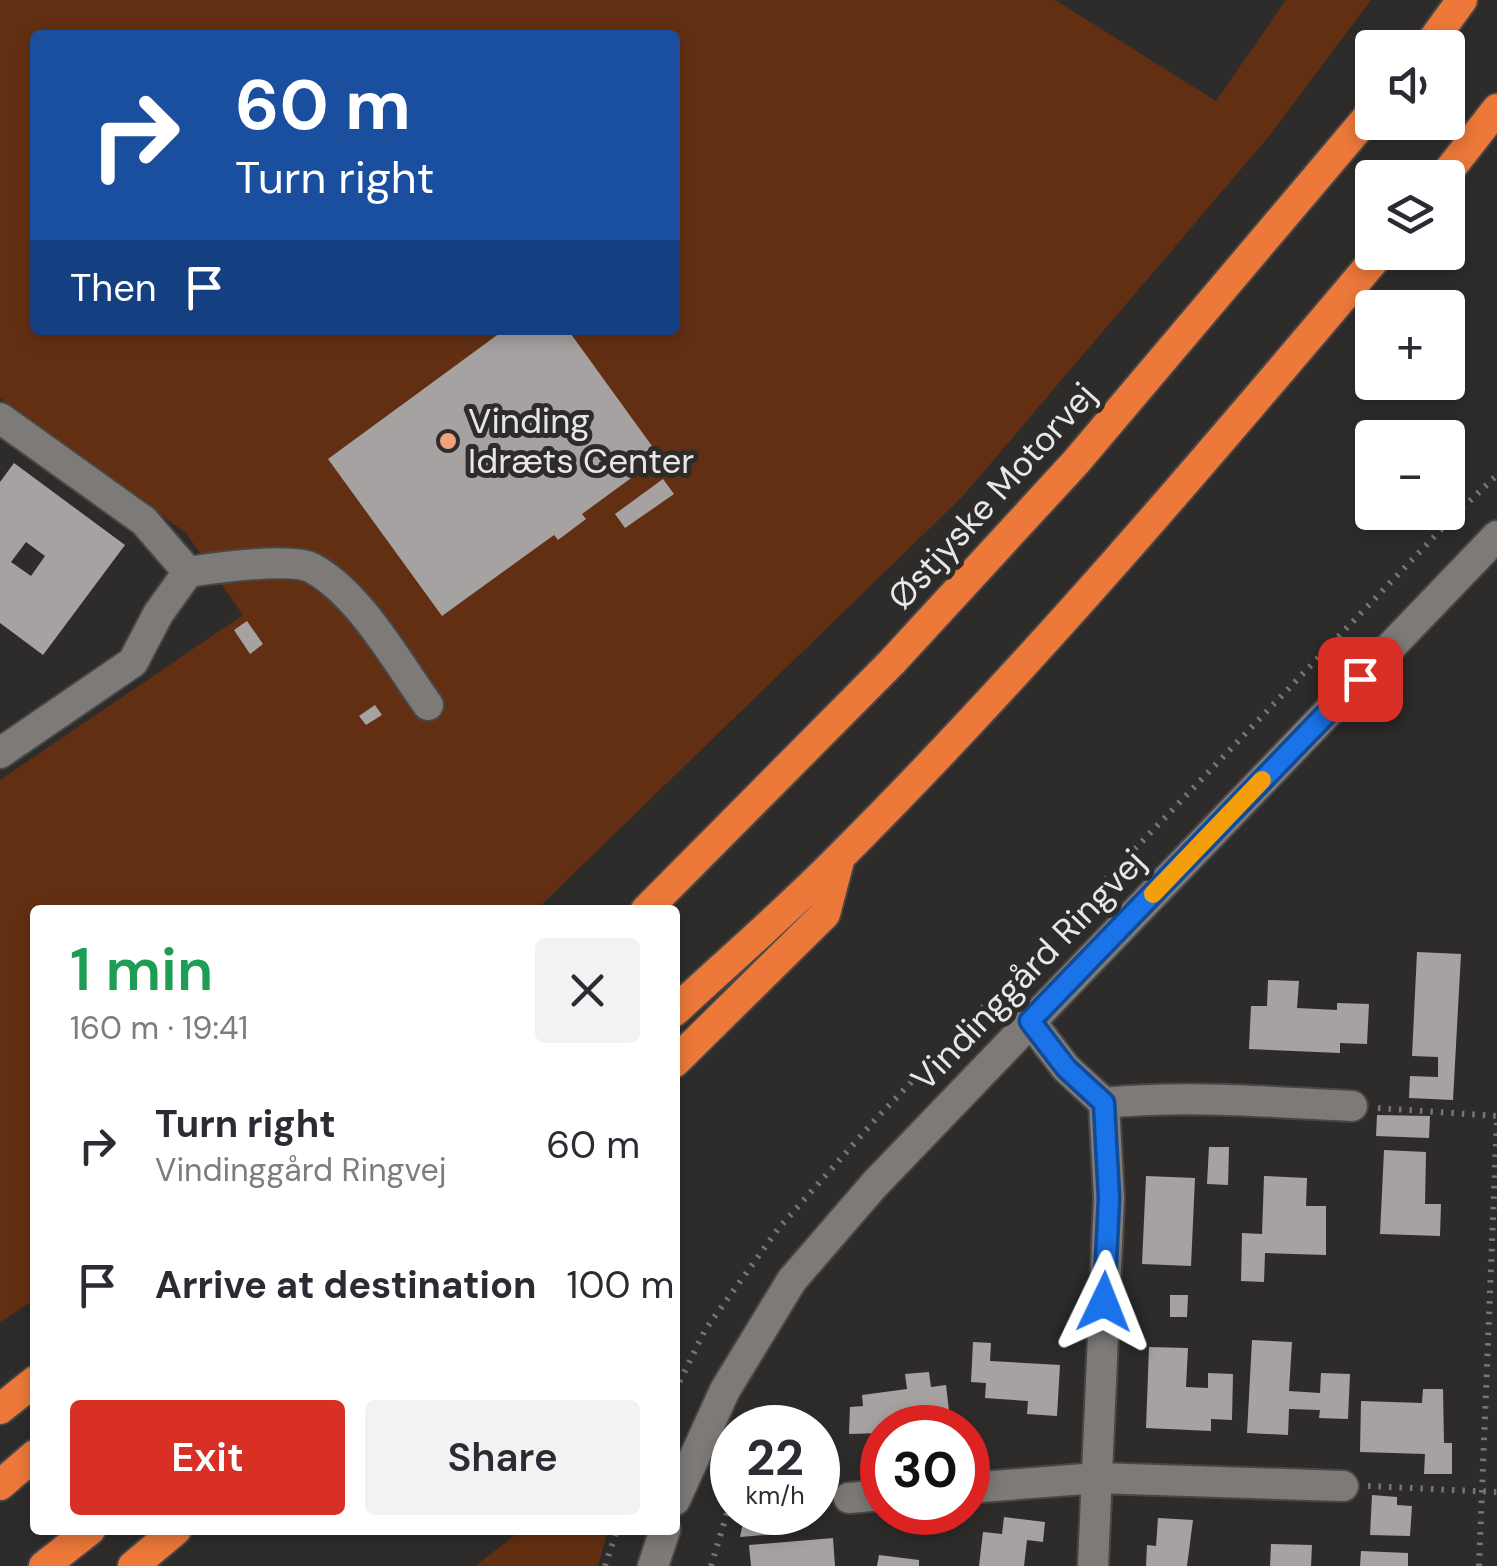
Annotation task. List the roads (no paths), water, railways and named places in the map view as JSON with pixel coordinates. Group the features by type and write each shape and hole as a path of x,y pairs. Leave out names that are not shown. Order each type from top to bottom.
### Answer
{"highway":[{"path":"1440,30 1462,0"},
{"path":"1457,160 1497,109"},
{"name":"Østjyske Motorvej","path":"651,905 892,662 1063,476 1355,132"},
{"path":"680,1006 840,858 1126,548 1365,270"},
{"path":"680,1057 825,914 840,858"},
{"path":"636,905 671,883"},
{"path":"0,1409 30,1385"},
{"path":"0,1485 30,1459"},
{"path":"44,1566 84,1535"},
{"path":"133,1566 170,1535"}],"street":[{"path":"0,418 144,521 188,572"},
{"name":"Vindinggård Ringvej","path":"680,1489 725,1390 792,1280 874,1184 1497,536"},
{"path":"0,753 134,662 158,614 188,572 239,564 310,566 352,601 428,705"},
{"path":"1030,1021 1066,1068 1104,1103 1109,1198 1093,1566"},
{"path":"1104,1103 1206,1098 1352,1106"},
{"path":"990,1486 1097,1478 1343,1486"},
{"path":"850,1498 860,1497"},
{"path":"652,1566 663,1535"}],"place":[{"name":"Vinding Idræts Center","path":"448,441"}]}
